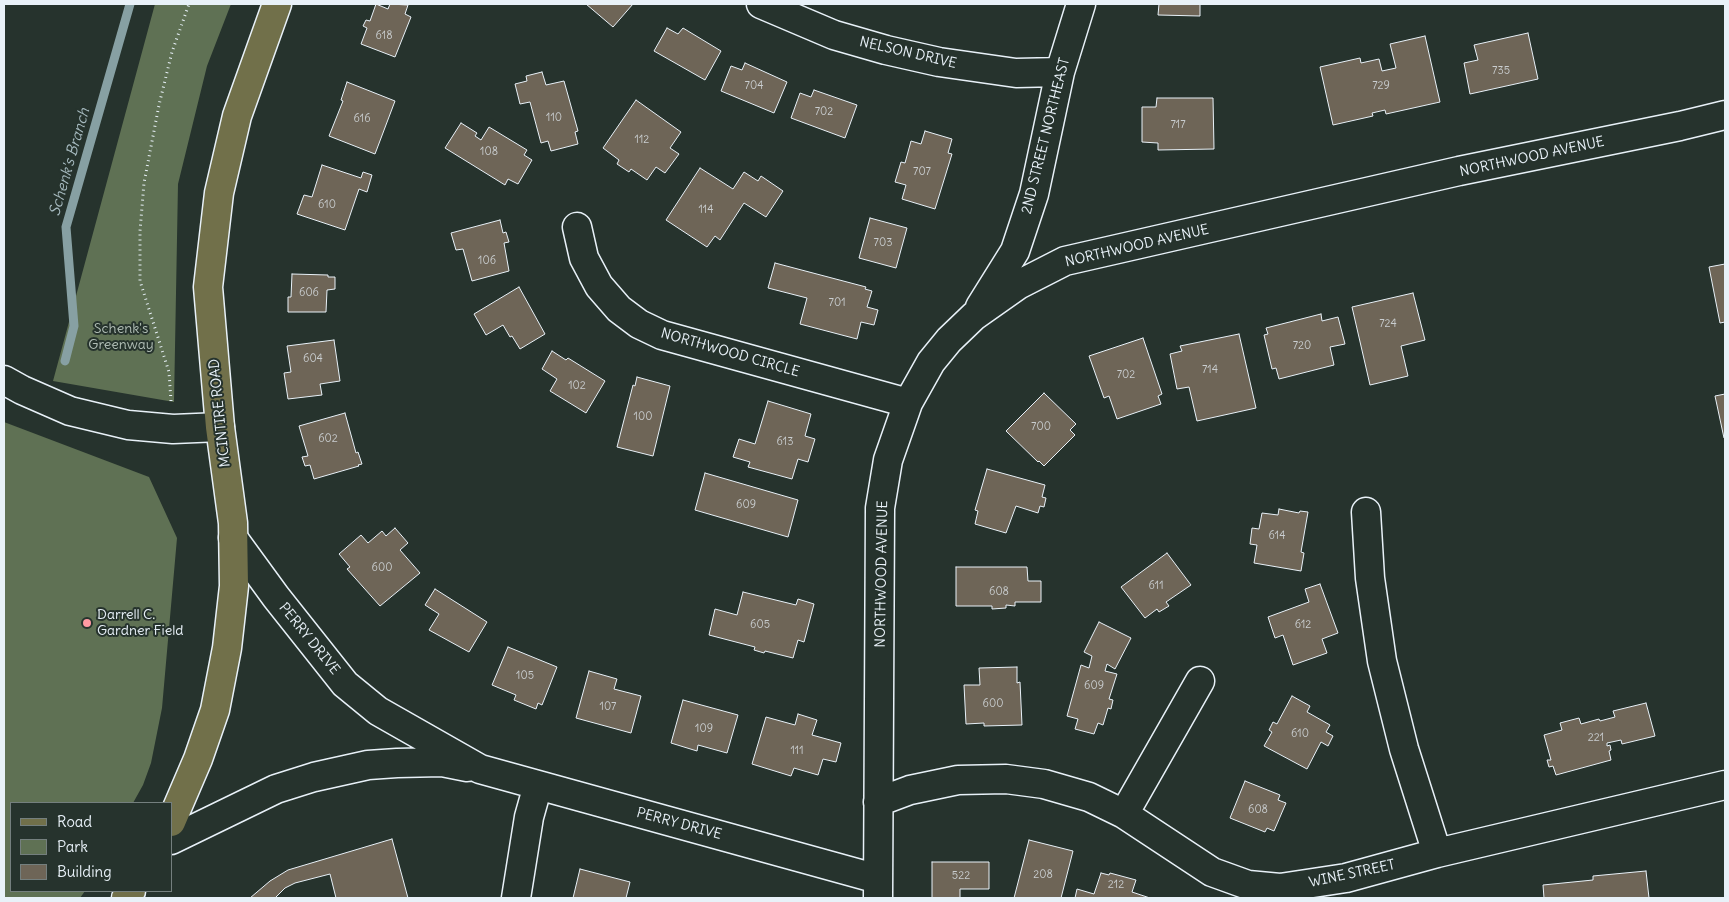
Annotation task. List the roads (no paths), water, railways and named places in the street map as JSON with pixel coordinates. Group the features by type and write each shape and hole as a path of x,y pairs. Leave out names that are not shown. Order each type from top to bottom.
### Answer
{"main road":[{"name":"MCINTIRE ROAD","path":"172,820 198,759 215,710 227,648 233,595 233,523 220,428 208,286 219,193 237,116 277,4"}],"street":[{"name":"NELSON DRIVE","path":"762,4 834,35 886,50 939,62 1016,72 1060,72"},
{"name":"2ND STREET NORTHEAST","path":"974,316 1015,251 1034,194 1060,72 1081,4"},
{"name":"NORTHWOOD AVENUE","path":"878,802 880,508 888,460 908,403 930,362 974,316 1018,285 1065,261 1450,174 1725,115"},
{"name":"NORTHWOOD CIRCLE","path":"577,227 584,258 599,286 619,309 639,324 662,335 908,403"},
{"path":"4,380 70,411 128,426 173,429 220,428"},
{"path":"1366,512 1370,578 1382,661 1404,749 1437,853"},
{"name":"PERRY DRIVE","path":"233,538 280,603 345,684 378,711 480,769"},
{"path":"1124,814 1200,681"},
{"name":"PERRY DRIVE","path":"172,840 276,789 324,775 368,766 442,762 480,769 538,785 878,889"},
{"name":"WINE STREET","path":"878,802 910,790 958,780 1006,778 1044,784 1089,797 1124,814 1212,872 1248,885 1280,888 1346,878 1437,853 1725,785"},
{"path":"516,898 528,817 538,785"},
{"path":"878,802 878,889"}],"waterway":[{"name":"Schenk's Branch","path":"65,361 74,326 66,227 130,4"}],"place":[{"name":"Darrell C. Gardner Field","path":"87,623"}],"park label":[{"name":"Schenk's Greenway","path":"121,338"}]}
